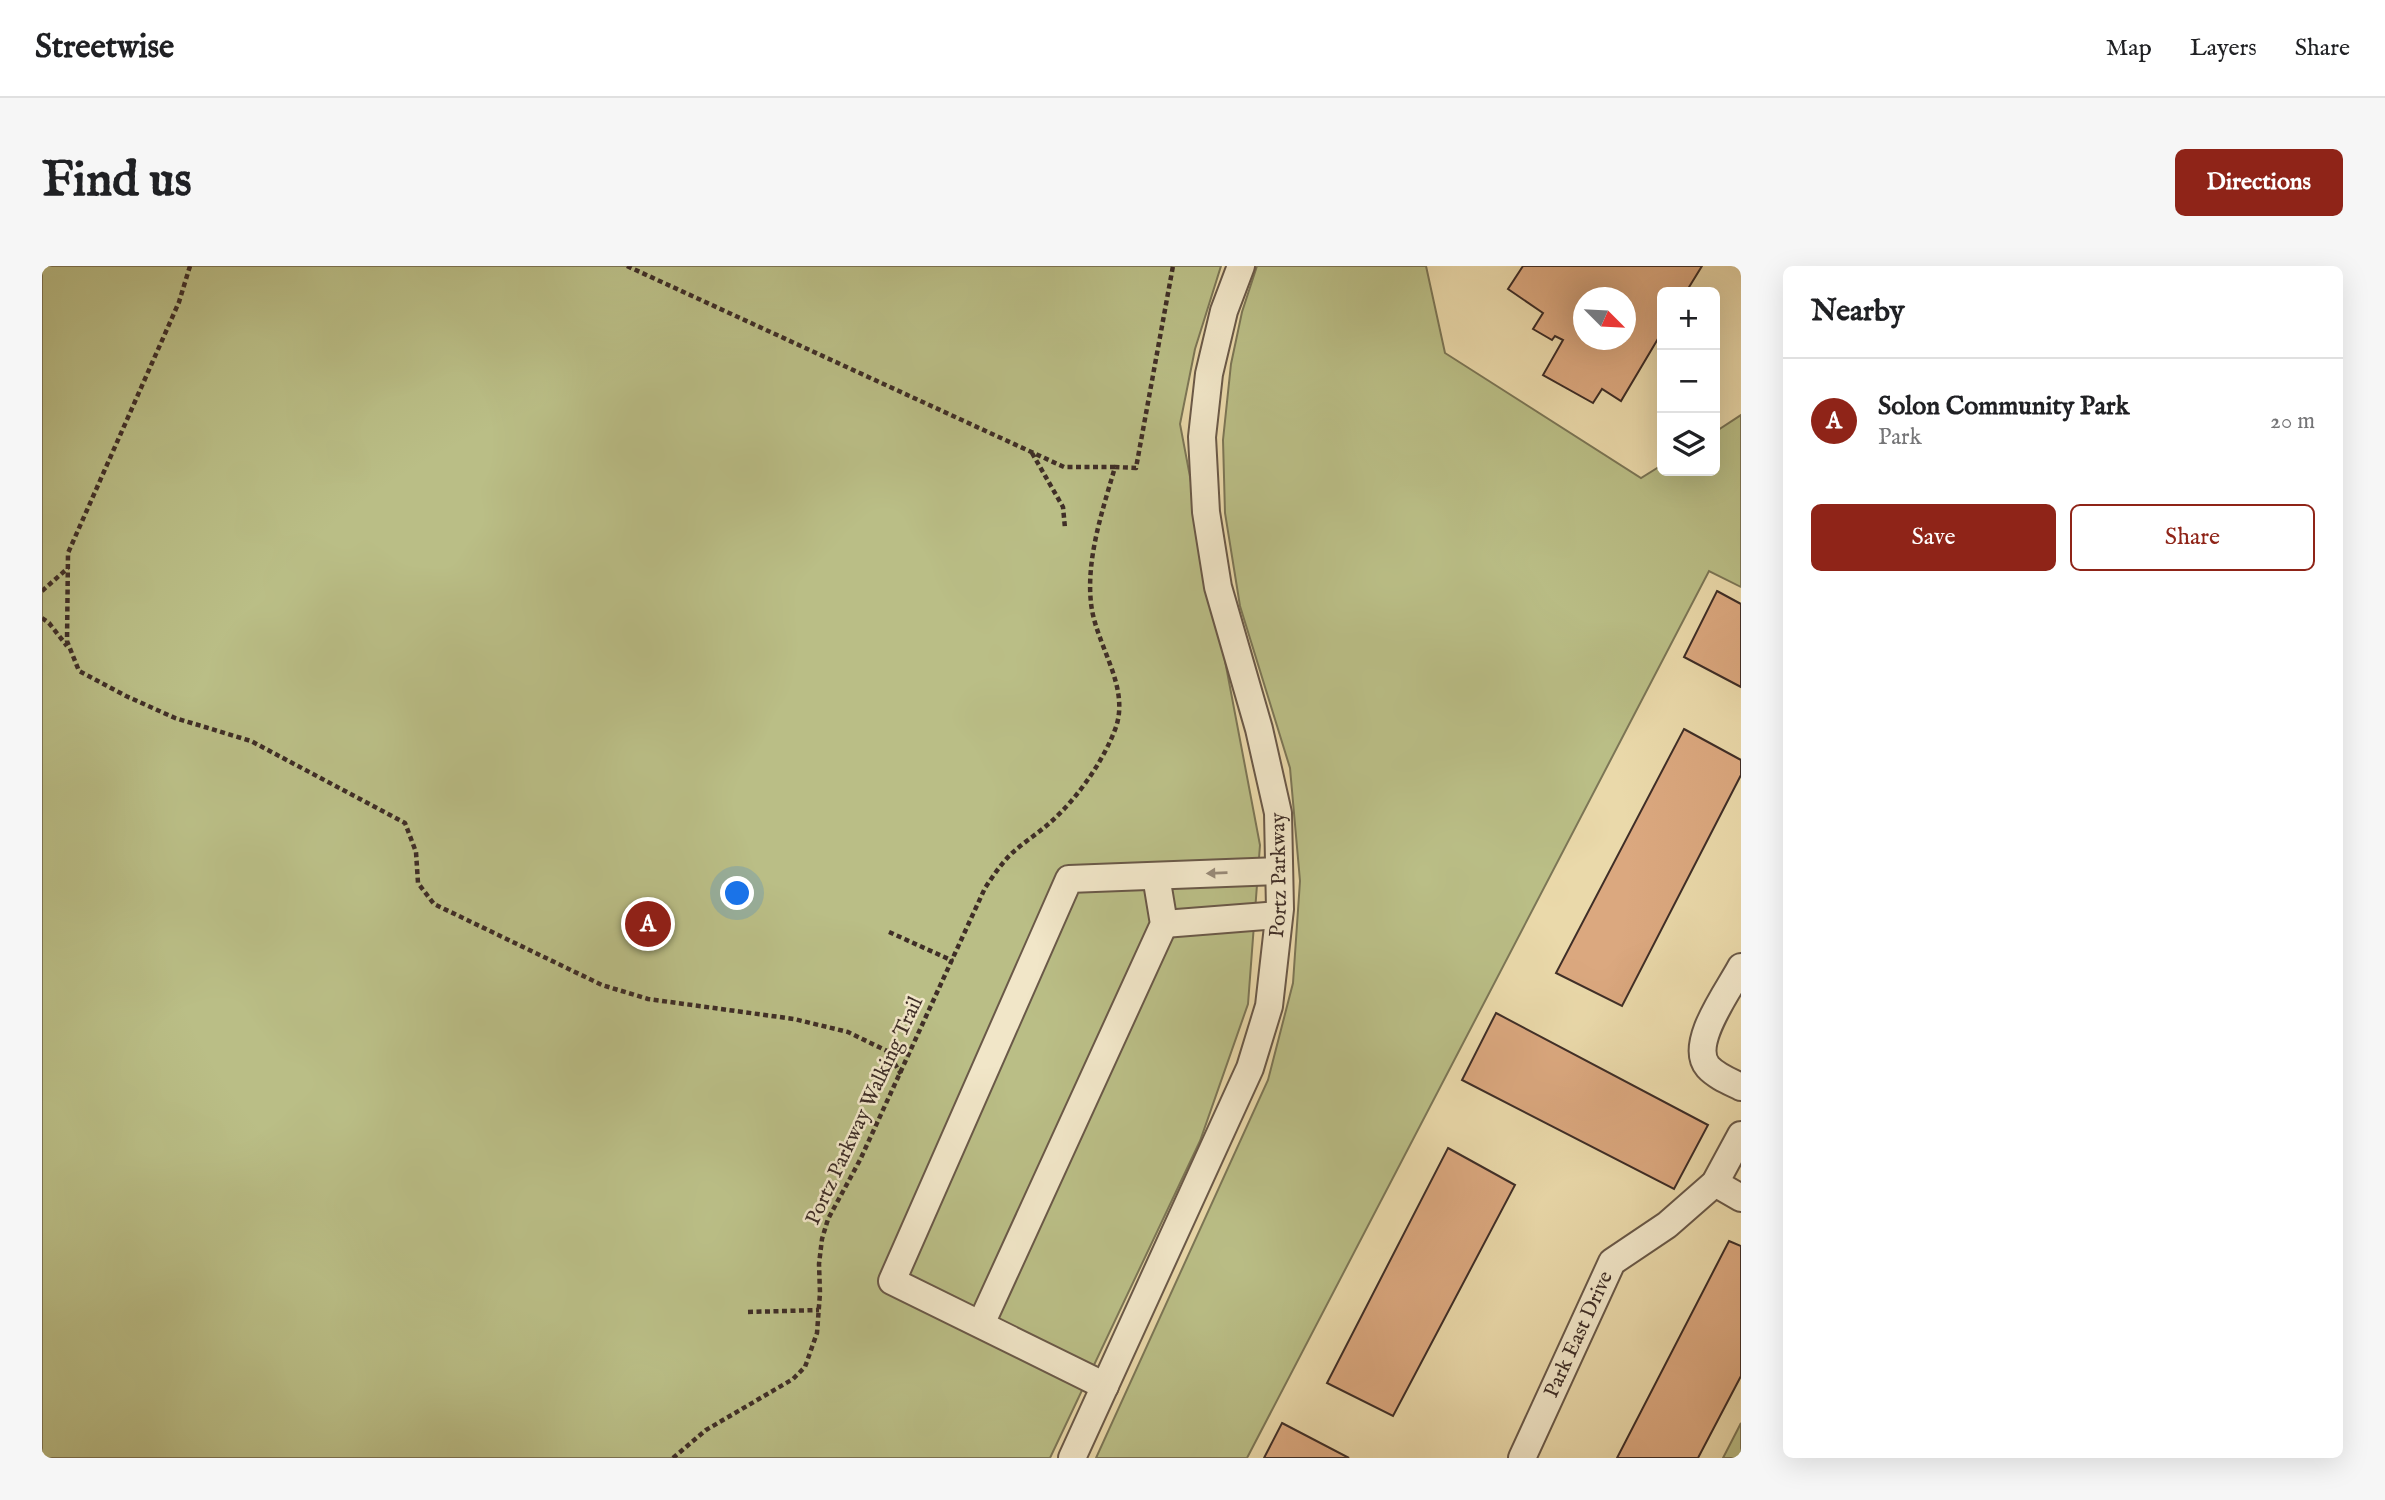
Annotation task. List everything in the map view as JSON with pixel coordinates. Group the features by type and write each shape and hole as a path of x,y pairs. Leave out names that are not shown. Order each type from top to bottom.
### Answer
{"street":[{"name":"Portz Parkway","path":"1072,1458 1250,1068 1269,1006 1279,915 1278,813 1259,729 1218,587 1206,512 1202,437 1209,374 1224,311 1241,266"},
{"path":"1105,1385 892,1281 1069,879 1279,871"},
{"path":"981,1324 1164,924 1156,876"},
{"path":"1164,924 1279,915"},
{"path":"1741,967 1707,1029 1701,1049 1707,1066 1741,1087"},
{"name":"Park East Drive","path":"1522,1458 1612,1262 1667,1225 1715,1183 1741,1135"},
{"path":"1715,1183 1741,1198"}],"path":[{"path":"190,266 179,302 68,554 67,641 79,671 175,718 251,741 405,823 416,852 418,883 434,904 602,985 648,999 794,1019 848,1032 887,1051 901,1074"},
{"path":"627,266 1064,467 1136,468 1173,266"},
{"path":"1031,451 1063,507 1065,528"},
{"name":"Portz Parkway Walking Trail","path":"673,1458 706,1430 793,1379 806,1367 817,1333 819,1264 828,1219 901,1074 981,898 998,869 1054,819 1074,796 1098,763 1116,725 1118,695 1096,628 1089,583 1115,467"},
{"path":"42,591 68,568"},
{"path":"42,618 49,623 72,654"},
{"path":"889,932 953,961"},
{"path":"748,1312 819,1310"}],"green space":[{"path":"42,266 1221,266 1195,349 1180,424 1260,845 1248,1004 1200,1141 1050,1458 42,1458"},
{"path":"1257,266 1426,266 1445,353 1641,478 1657,468 1657,476 1720,476 1720,429 1741,415 1741,587 1709,571 1247,1458 1096,1458 1268,1080 1293,983 1300,881 1290,768 1240,606 1225,513 1223,440 1231,364 1242,312"},
{"path":"1741,1423 1741,1458 1723,1458"}],"building":[{"path":"1523,266 1702,266 1689,287 1657,287 1657,340 1621,401 1602,389 1593,403 1543,375 1563,340 1555,336 1552,340 1533,329 1543,313 1508,289"},
{"path":"1717,591 1741,604 1741,687 1684,657"},
{"path":"1684,729 1741,760 1741,775 1622,1006 1556,973"},
{"path":"1496,1013 1708,1125 1674,1189 1462,1080"},
{"path":"1448,1148 1515,1185 1393,1416 1327,1383"},
{"path":"1729,1241 1741,1246 1741,1376 1698,1458 1617,1458"},
{"path":"1282,1423 1349,1458 1264,1458"}],"place":[{"name":"Solon Community Park","path":"648,924"}]}
